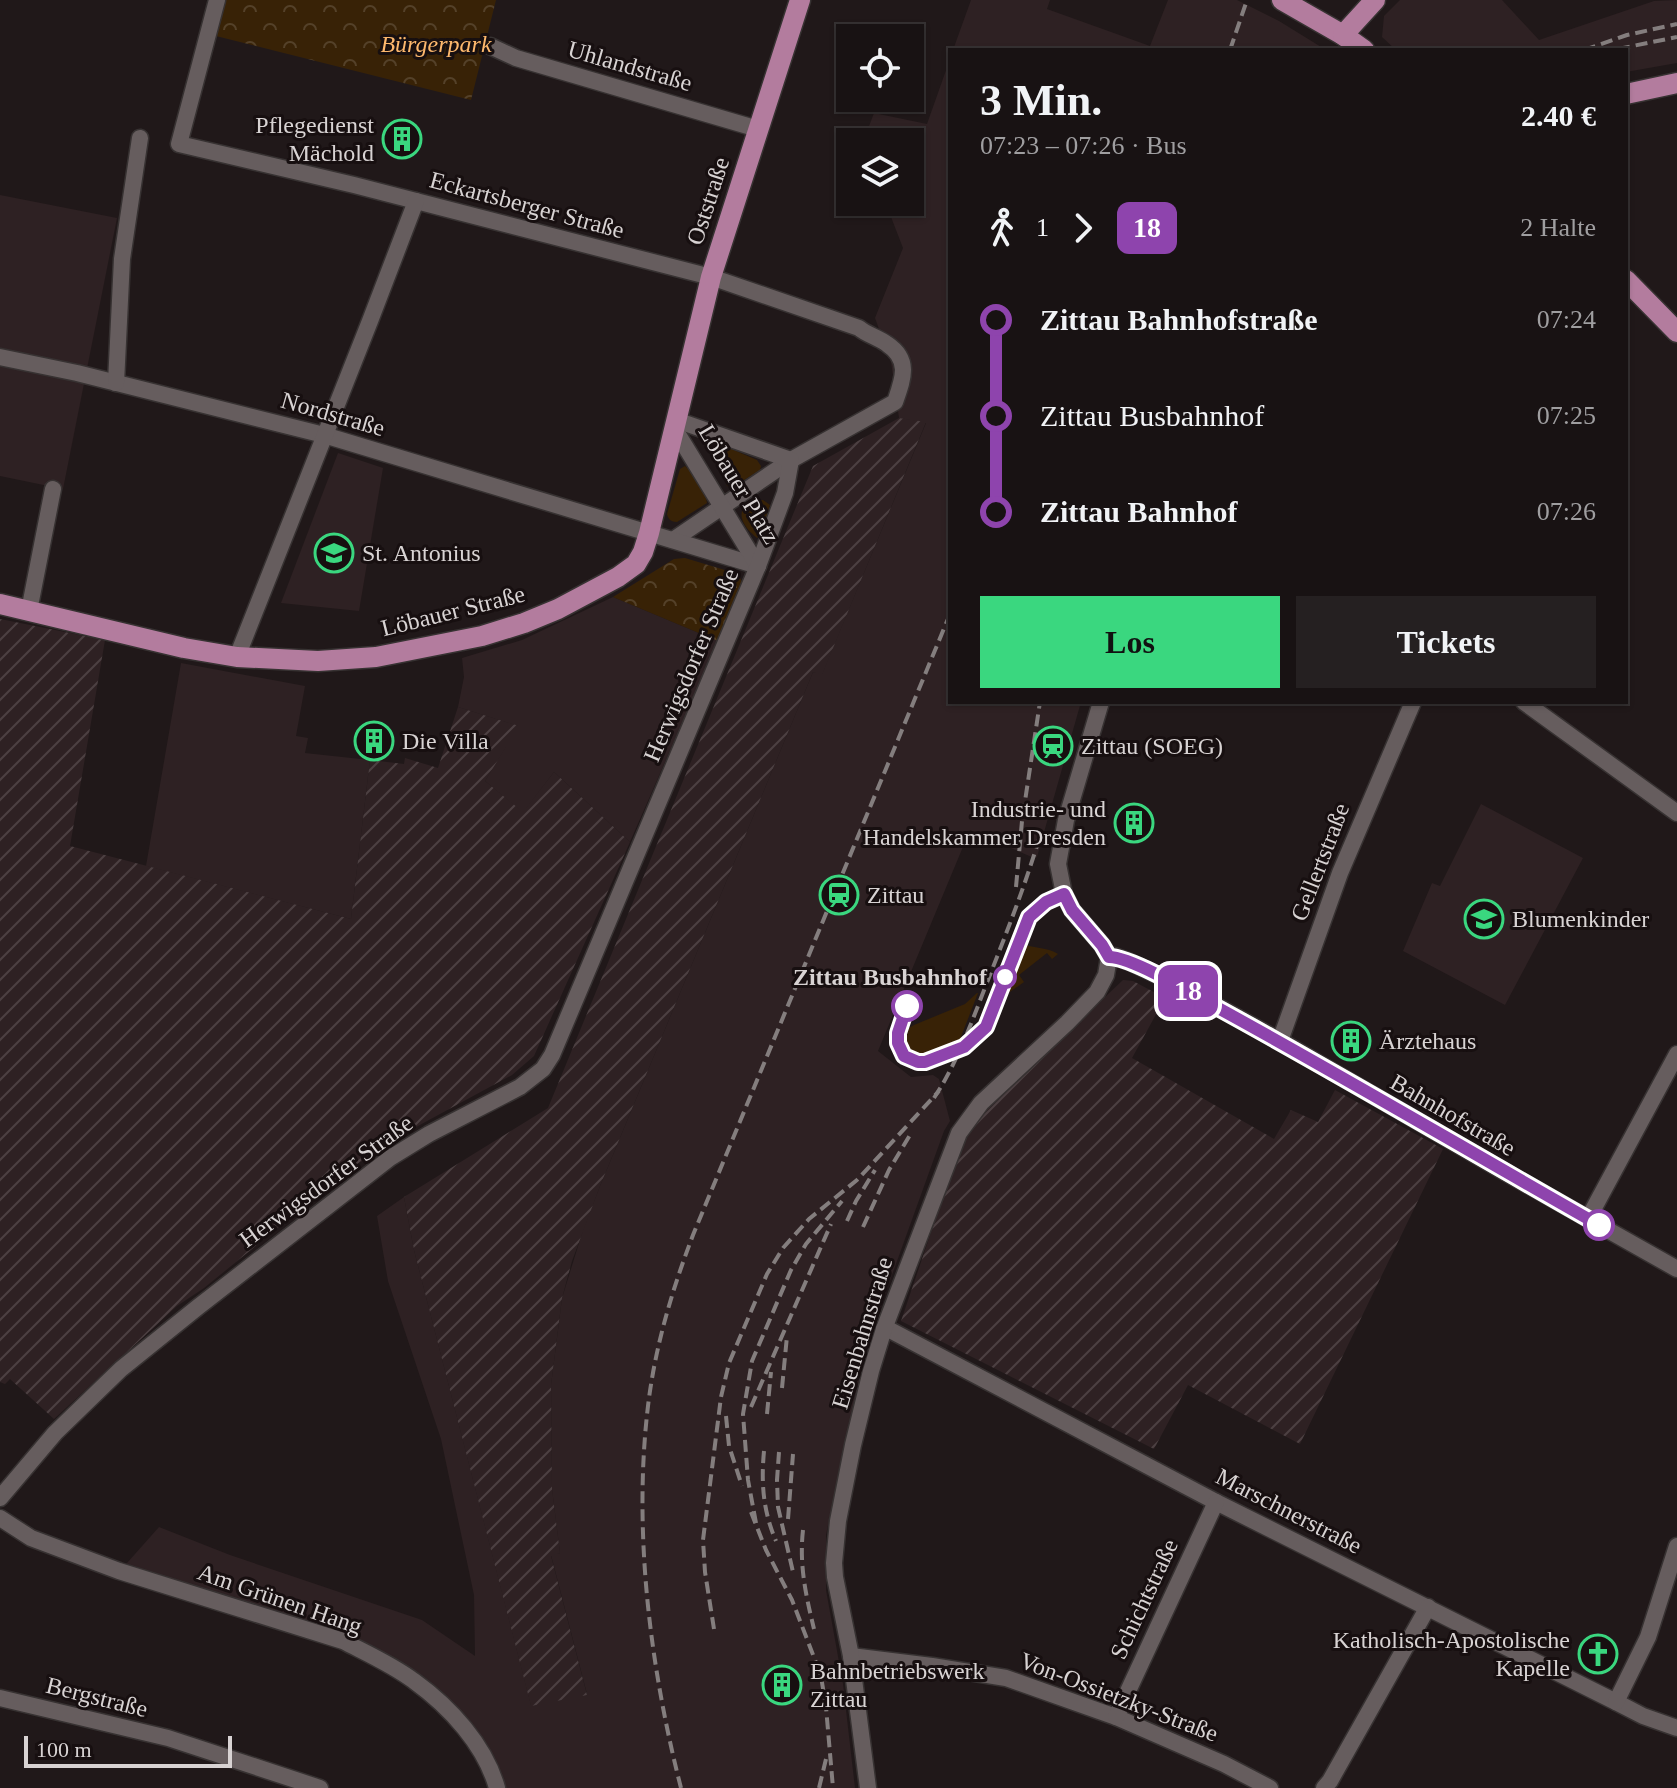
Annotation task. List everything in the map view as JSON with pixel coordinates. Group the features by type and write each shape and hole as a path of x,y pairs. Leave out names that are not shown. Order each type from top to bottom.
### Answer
{"main road":[{"name":"Oststraße","path":"675,424 711,277 800,0"},
{"path":"1282,0 1361,48"},
{"path":"1343,35 1375,0"},
{"path":"1628,94 1677,83"},
{"path":"1628,282 1677,332"},
{"name":"Löbauer Platz","path":"649,533 675,424"},
{"name":"Löbauer Straße","path":"0,604 184,648 237,657 318,661 376,657 482,636 558,609 636,564 649,533"}],"street":[{"name":"Eckartsberger Straße","path":"217,0 179,144 711,277 859,328 888,344 903,362 905,372 895,402 791,460"},
{"name":"Uhlandstraße","path":"490,46 516,58 758,129"},
{"path":"116,383 122,259 140,138"},
{"path":"237,657 416,201"},
{"name":"Nordstraße","path":"0,357 77,373 324,435 649,533"},
{"name":"Löbauer Platz","path":"675,424 791,460 785,493 758,566"},
{"name":"Löbauer Platz","path":"675,424 758,566"},
{"path":"649,533 673,540 791,460"},
{"path":"29,611 53,489"},
{"name":"Löbauer Platz","path":"673,540 758,566"},
{"name":"Herwigsdorfer Straße","path":"0,1498 55,1433 121,1369 209,1298 390,1158 520,1087 543,1069 560,1040 758,566"},
{"path":"1100,704 1066,820 1058,864 1064,894 1072,910 1109,957"},
{"name":"Gellertstraße","path":"1280,1041 1340,873 1412,704"},
{"path":"1527,704 1677,813"},
{"name":"Bahnhofstraße","path":"1109,957 1130,962 1182,987 1677,1269"},
{"name":"Eisenbahnstraße","path":"868,1788 851,1656 834,1563 838,1521 853,1445 884,1329 955,1140 966,1120 1097,992 1106,975 1109,957"},
{"path":"1588,1219 1677,1054"},
{"name":"Marschnerstraße","path":"884,1329 1216,1502 1643,1716 1677,1728"},
{"name":"Schichtstraße","path":"1116,1717 1216,1502"},
{"name":"Am Grünen Hang","path":"0,1518 31,1538 119,1571 343,1641 413,1680 453,1714 489,1764 497,1788"},
{"path":"1616,1702 1648,1637 1677,1546"},
{"path":"1324,1788 1428,1607"},
{"name":"Von-Ossietzky-Straße","path":"851,1656 1006,1678 1116,1717 1224,1764 1270,1788"},
{"name":"Bergstraße","path":"0,1698 168,1738 320,1788"}],"shaded area":[{"path":"971,0 1050,0 1047,9 1150,46 1168,0 1237,0 1323,48 954,48"},
{"path":"1400,0 1502,0 1539,40 1654,1 1677,0 1677,63 1628,72 1628,48 1394,48 1382,37 1384,16"},
{"path":"948,65 948,704 1080,704 1037,857 970,830 878,1051 911,1077 933,1075 939,1079 950,1121 866,1347 826,1535 826,1590 843,1684 855,1788 503,1788 482,1742 459,1709 418,1676 345,1636 119,1572 159,1527 230,1555 422,1620 475,1656 474,1595 441,1439 388,1281 377,1216 404,1197 414,1250 531,1705 587,1694 551,1555 560,1553 552,1489 551,1385 562,1298 600,1186 813,672 822,674 926,423 899,418 891,362 875,318 903,248 889,216 924,216 924,128 868,128 874,113 927,124"},
{"path":"0,195 117,218 63,489 0,476"},
{"path":"899,418 926,422 822,675 813,672 600,1186 572,1261 562,1298 551,1385 552,1489 560,1553 551,1556 587,1695 531,1706 414,1250 404,1197 548,1108 813,466"},
{"name":"St. Antonius","path":"338,453 383,468 359,611 281,603"},
{"path":"613,597 718,641 630,842 554,772 523,813 485,781 518,726 458,707 464,677 462,658 522,640"},
{"path":"0,619 105,640 70,846 351,919 370,760 404,764 405,758 438,768 458,707 519,726 485,781 523,812 554,772 630,842 534,1056 512,1075 416,1127 354,1166 204,1288 177,1306 54,1419 10,1379 5,1384 0,1382"},
{"path":"181,663 305,686 296,736 308,738 305,753 370,760 351,919 146,866"},
{"name":"Blumenkinder","path":"1481,804 1583,858 1505,1005 1403,951 1432,883 1440,886"},
{"path":"1123,980 1133,981 1165,998 1132,1058 1274,1139 1291,1110 1318,1122 1335,1090 1443,1149 1300,1444 1188,1385 1154,1449 901,1321 959,1150 973,1123"}],"green space":[{"name":"Bürgerpark","path":"225,0 496,0 471,100 216,36"},
{"path":"715,442 757,460 760,470 733,487 727,486 730,480 726,473 722,475 711,452 711,444"},
{"path":"685,466 699,483 707,503 675,522 667,514 680,469"},
{"path":"756,500 770,505 757,538 742,520 744,508"},
{"path":"685,558 738,574 743,584 718,641 613,597 674,559"},
{"path":"1026,945 1058,954 1052,959 1047,953 1019,975 1024,982 1007,994"},
{"path":"977,993 959,1042 922,1055 910,1048 906,1040 909,1028 965,1004"}],"railway":[{"path":"1231,48 1247,0"},
{"path":"1590,48 1627,35 1677,24"},
{"path":"1623,48 1677,37"},
{"path":"681,1788 653,1647 644,1550 644,1453 651,1384 660,1340 693,1235 948,619"},
{"path":"1016,887 1022,821 1040,704"},
{"path":"934,1098 969,1029 1041,832"},
{"path":"714,1629 703,1540 721,1397 729,1363 767,1274 783,1248 809,1219 857,1180 939,1091"},
{"path":"863,1227 889,1170 910,1135"},
{"path":"847,1221 875,1170"},
{"path":"756,1523 748,1480 743,1414 752,1361 791,1270 806,1244 842,1201"},
{"path":"751,1407 831,1224"},
{"path":"782,1388 787,1336"},
{"path":"767,1414 771,1372"},
{"path":"726,1416 729,1446 742,1486"},
{"path":"764,1451 764,1497 776,1541"},
{"path":"779,1452 778,1507 793,1572"},
{"path":"788,1519 793,1454"},
{"path":"751,1512 766,1550 792,1600 820,1673"},
{"path":"803,1530 803,1568 814,1629"},
{"path":"819,1664 833,1788"},
{"path":"819,1788 826,1759"}],"bus line":[{"name":"18","path":"907,1006 898,1033 898,1043 904,1056 925,1062 964,1047 986,1027 1029,917 1046,902 1064,894 1072,910 1109,957 1130,962 1182,987 1599,1225"}],"place":[{"name":"Pflegedienst Mächold","path":"402,139"},
{"name":"St. Antonius","path":"334,553"},
{"name":"Die Villa","path":"374,741"},
{"name":"Zittau (SOEG)","path":"1053,746"},
{"name":"Industrie- und Handelskammer Dresden","path":"1134,823"},
{"name":"Zittau","path":"839,895"},
{"name":"Blumenkinder","path":"1484,919"},
{"name":"Zittau Busbahnhof","path":"1005,977"},
{"name":"Ärztehaus","path":"1351,1041"},
{"name":"Katholisch-Apostolische Kapelle","path":"1598,1654"},
{"name":"Bahnbetriebswerk Zittau","path":"782,1685"}]}
